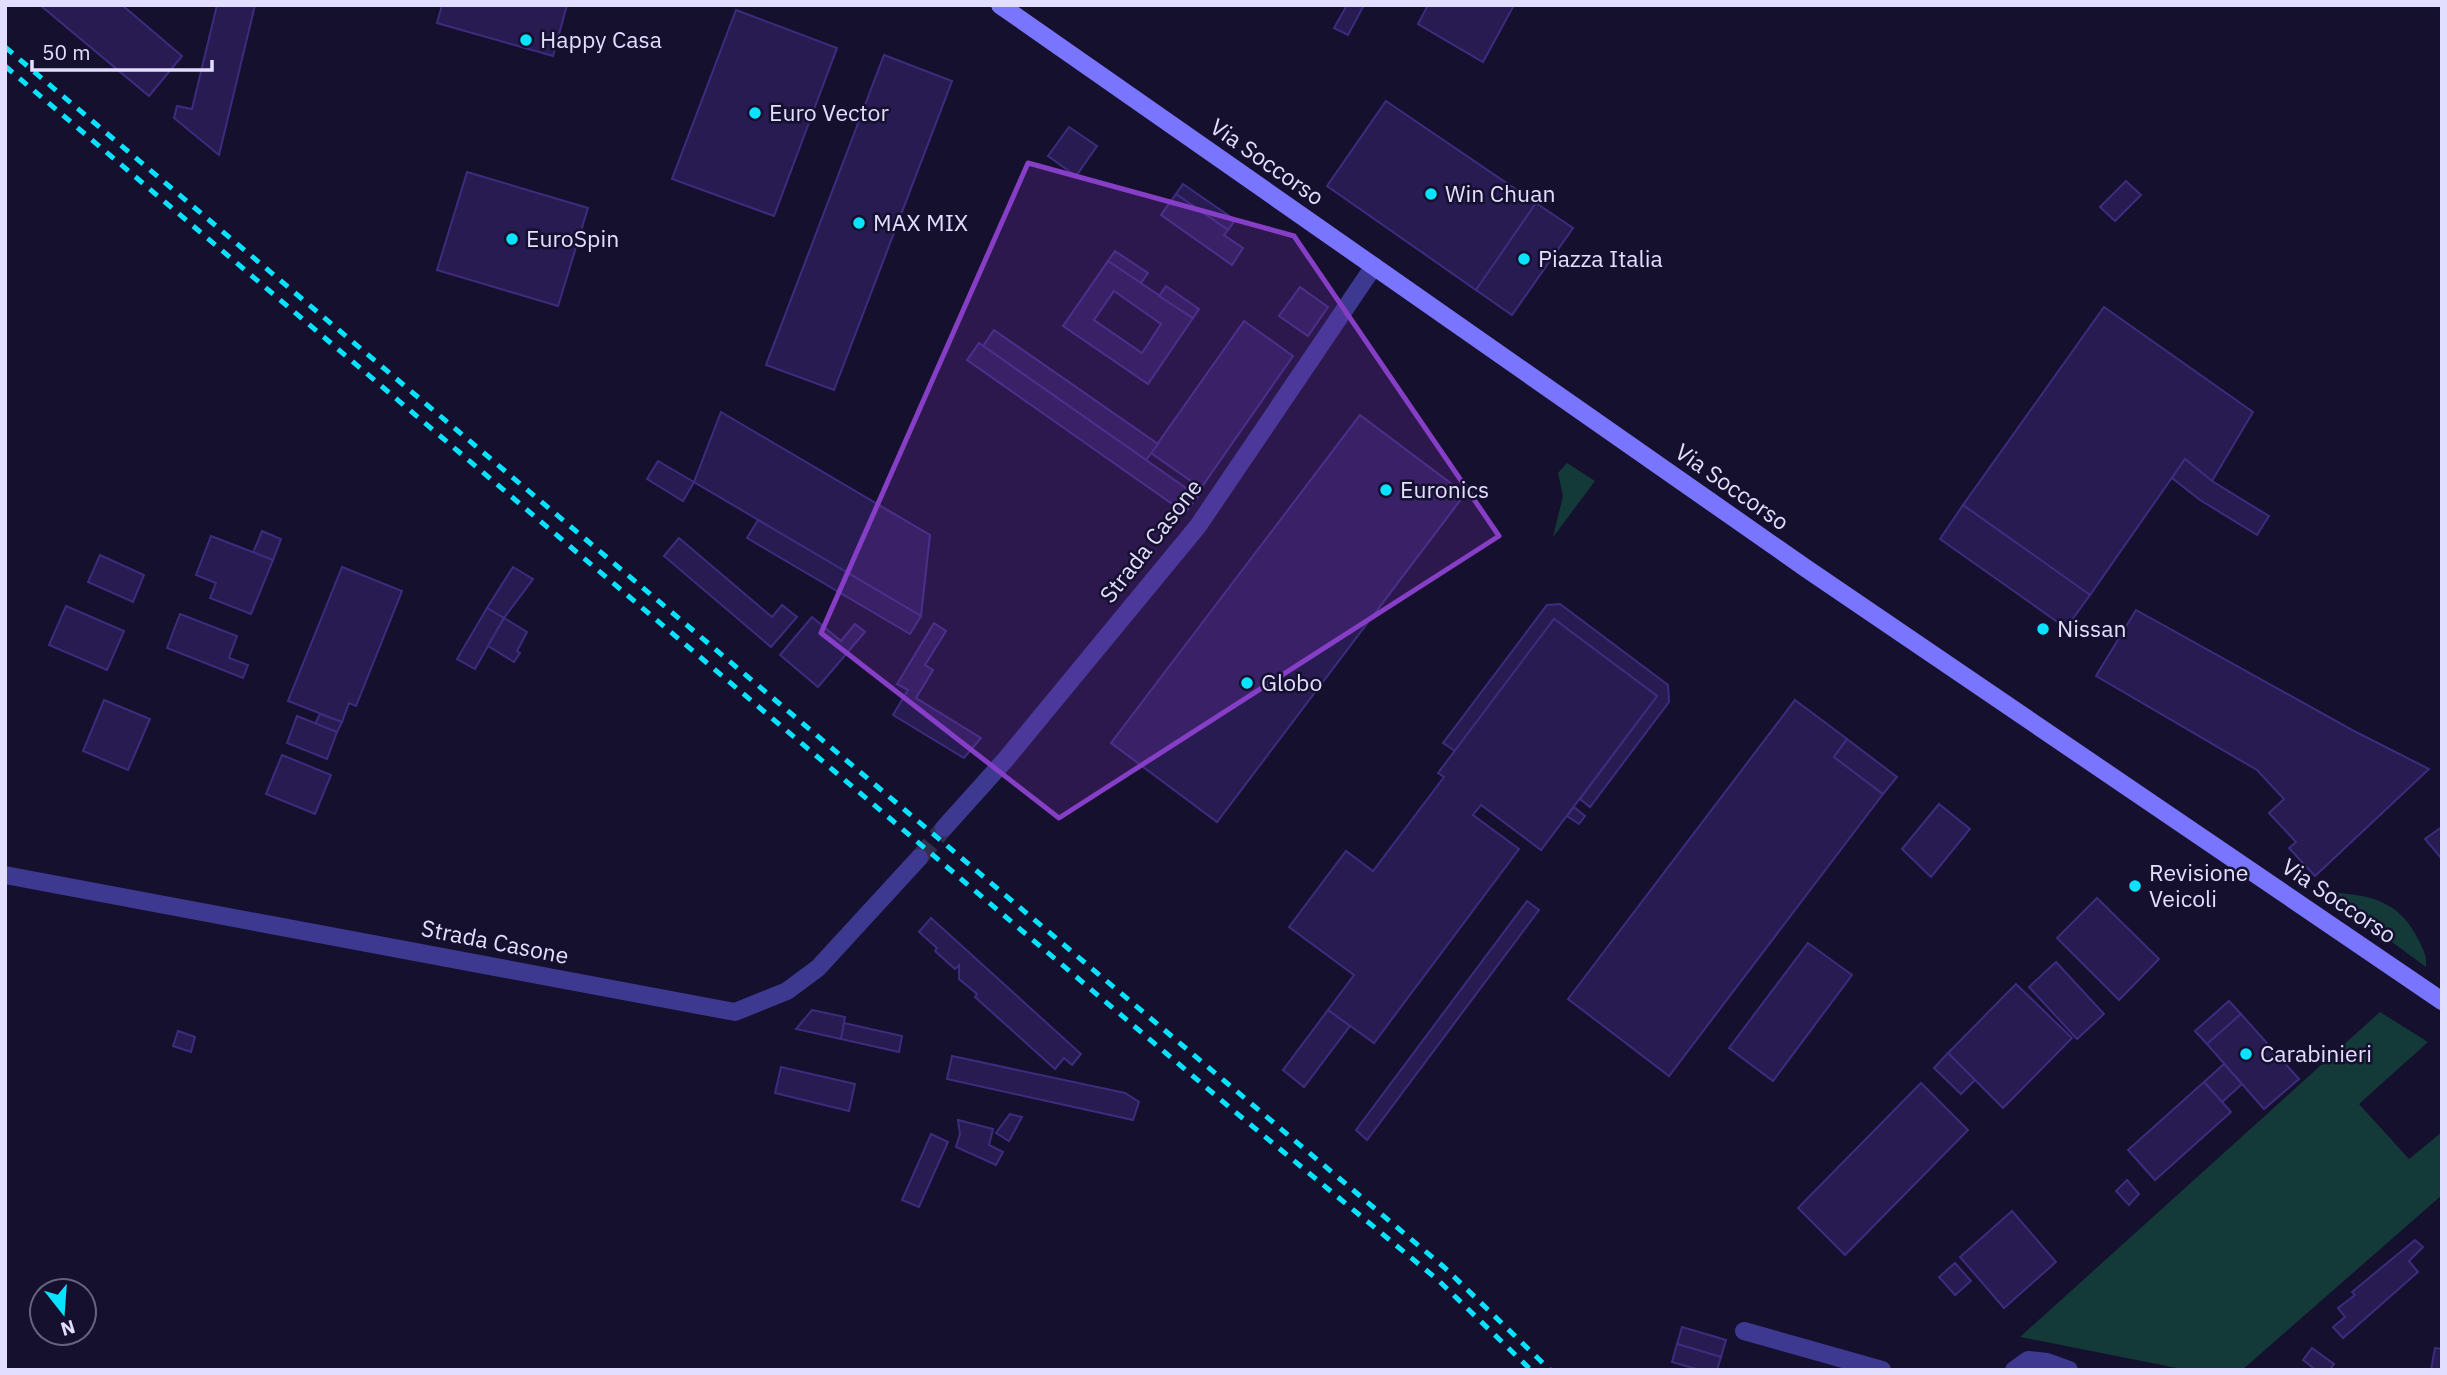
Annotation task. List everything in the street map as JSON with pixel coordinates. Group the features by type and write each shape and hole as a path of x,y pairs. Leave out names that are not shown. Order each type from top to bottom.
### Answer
{"main road":[{"name":"Via Soccorso","path":"1000,5 1807,569 2442,1001"}],"street":[{"name":"Strada Casone","path":"944,828 1006,759 1198,526 1374,266"},
{"name":"Strada Casone","path":"5,875 735,1012 787,991 818,968 919,858"},
{"path":"1744,1331 1882,1370"},
{"path":"2014,1370 2028,1360 2046,1362 2069,1370"}],"highlighted area":[{"path":"1028,163 1294,236 1499,536 1059,818 821,633"}],"green space":[{"path":"1567,463 1595,481 1553,537 1563,496 1558,473"},
{"path":"2339,893 2377,900 2396,911 2405,919 2419,941 2425,954 2426,967 2331,897"},
{"path":"2380,1012 2428,1042 2359,1104 2409,1159 2442,1132 2442,1195 2242,1370 2187,1370 2020,1337"}],"building":[{"path":"40,5 122,5 182,56 149,96"},
{"path":"217,5 255,5 219,155 174,118 177,106 192,109"},
{"name":"Happy Casa","path":"442,5 567,5 553,56 437,23"},
{"path":"1347,5 1364,5 1348,35 1334,28"},
{"path":"1428,5 1514,5 1483,62 1418,24"},
{"name":"Euro Vector","path":"736,10 837,48 774,216 672,179"},
{"name":"MAX MIX","path":"884,55 952,81 834,390 766,365"},
{"name":"Win Chuan","path":"1386,101 1536,203 1476,290 1327,186"},
{"path":"1069,127 1097,146 1076,176 1048,156"},
{"name":"EuroSpin","path":"467,172 588,208 558,306 437,270"},
{"path":"2126,181 2141,195 2115,221 2100,207"},
{"path":"1183,184 1235,220 1228,230 1176,194"},
{"path":"1176,194 1228,230 1224,235 1243,248 1232,265 1161,215"},
{"name":"Piazza Italia","path":"1536,203 1573,228 1512,315 1476,290"},
{"path":"1115,251 1148,273 1141,283 1108,261"},
{"path":"1108,261 1193,318 1148,384 1063,326","holes":["1114,291 1161,324 1142,353 1094,320"]},
{"path":"1166,286 1199,309 1193,318 1159,296"},
{"path":"1300,287 1328,307 1308,336 1279,316"},
{"path":"2104,307 2253,412 2212,481 2185,459 2090,595 1963,505"},
{"path":"1244,321 1293,356 1201,488 1151,453"},
{"path":"994,330 1158,444 1146,460 983,346"},
{"path":"979,343 1198,496 1185,513 967,360"},
{"path":"721,412 930,535 921,616 694,482"},
{"path":"1360,415 1465,494 1217,822 1111,743"},
{"path":"2185,459 2212,481 2269,516 2257,535 2200,500 2172,478"},
{"path":"658,461 694,482 683,501 647,479"},
{"path":"1963,505 2090,595 2066,628 1940,539"},
{"path":"758,520 921,616 910,634 747,538"},
{"path":"262,531 281,539 273,560 253,553"},
{"path":"211,536 273,560 251,614 210,598 216,583 196,575"},
{"path":"679,538 772,617 782,605 797,617 771,647 664,556"},
{"path":"100,555 144,575 133,602 88,582"},
{"path":"342,567 402,591 356,706 349,703 342,722 288,701"},
{"path":"513,567 533,579 504,618 487,608"},
{"path":"1560,604 1668,685 1669,702 1590,807 1580,799 1657,696 1554,619 1455,751 1443,743 1547,605"},
{"path":"66,606 124,631 107,670 49,645"},
{"path":"487,608 504,618 475,669 457,659"},
{"path":"2136,610 2356,732 2429,769 2315,876 2289,848 2296,842 2269,813 2284,799 2257,770 2096,676"},
{"path":"180,614 237,636 229,658 248,665 243,678 167,648"},
{"path":"812,617 841,641 855,624 865,632 818,687 780,655"},
{"path":"504,618 527,632 514,662 488,646"},
{"path":"1554,619 1657,696 1541,850 1481,805 1473,815 1519,849 1374,1043 1328,1010 1354,975 1289,927 1346,851 1373,871 1444,777 1438,773"},
{"path":"934,623 946,631 925,665 933,670 916,698 981,738 964,758 893,715 908,690 897,684"},
{"path":"104,700 150,719 128,770 83,751"},
{"path":"1795,700 1847,739 1834,757 1883,794 1669,1076 1568,999"},
{"path":"320,714 342,722 337,732 315,724"},
{"path":"297,716 337,732 327,759 287,743"},
{"path":"1847,739 1897,777 1883,794 1834,757"},
{"path":"282,755 331,775 315,814 266,794"},
{"path":"1939,804 1970,829 1931,877 1902,849"},
{"path":"1574,807 1585,816 1579,824 1567,816"},
{"path":"2442,827 2442,859 2425,839"},
{"path":"2097,898 2159,959 2119,1000 2057,938"},
{"path":"1527,901 1539,910 1367,1140 1356,1130"},
{"path":"931,918 1081,1054 1072,1065 1064,1058 1055,1069 975,997 977,994 959,979 959,965 955,969 919,932"},
{"path":"1808,943 1852,975 1773,1081 1729,1048"},
{"path":"2056,962 2104,1014 2077,1039 2029,987"},
{"path":"2016,984 2072,1038 2003,1108 1948,1053"},
{"path":"2229,1001 2241,1014 2207,1044 2195,1031"},
{"path":"812,1010 845,1017 841,1039 796,1029"},
{"path":"1328,1010 1350,1026 1304,1087 1283,1070"},
{"name":"Carabinieri","path":"2241,1014 2299,1079 2264,1109 2207,1044"},
{"path":"844,1023 902,1036 899,1052 841,1039"},
{"path":"178,1031 195,1037 191,1052 173,1046"},
{"path":"1948,1053 1975,1080 1961,1094 1934,1068"},
{"path":"952,1056 1125,1093 1139,1102 1133,1120 947,1079"},
{"path":"2224,1064 2242,1084 2222,1102 2204,1082"},
{"path":"781,1067 855,1084 849,1111 775,1093"},
{"path":"2204,1082 2231,1112 2155,1180 2128,1150"},
{"path":"1921,1083 1968,1130 1845,1255 1798,1208"},
{"path":"1010,1114 1022,1117 1009,1141 996,1133"},
{"path":"958,1120 993,1129 989,1145 1003,1152 996,1165 956,1147 960,1134"},
{"path":"931,1134 948,1142 919,1207 902,1200"},
{"path":"2127,1180 2139,1194 2129,1205 2116,1191"},
{"path":"2012,1211 2056,1262 2004,1308 1960,1257"},
{"path":"2415,1240 2423,1247 2409,1261 2418,1272 2343,1338 2333,1327 2345,1317 2338,1308 2355,1295 2352,1292"},
{"path":"1955,1263 1971,1281 1955,1295 1939,1277"},
{"path":"1682,1327 1726,1340 1721,1357 1677,1344"},
{"path":"1677,1344 1721,1357 1717,1370 1700,1370 1672,1362"},
{"path":"2312,1348 2334,1364 2330,1370 2316,1370 2303,1360"},
{"path":"2435,1348 2442,1349 2442,1370 2431,1370"}],"tunnel":[{"path":"919,858 944,828"}],"railway":[{"path":"5,47 1445,1268 1550,1370"},
{"path":"5,66 1234,1111 1438,1280 1531,1370"}],"place":[{"name":"Happy Casa","path":"526,40"},
{"name":"Euro Vector","path":"755,113"},
{"name":"Win Chuan","path":"1431,194"},
{"name":"MAX MIX","path":"859,223"},
{"name":"EuroSpin","path":"512,239"},
{"name":"Piazza Italia","path":"1524,259"},
{"name":"Euronics","path":"1386,490"},
{"name":"Nissan","path":"2043,629"},
{"name":"Globo","path":"1247,683"},
{"name":"Revisione Veicoli","path":"2135,886"},
{"name":"Carabinieri","path":"2246,1054"}]}
